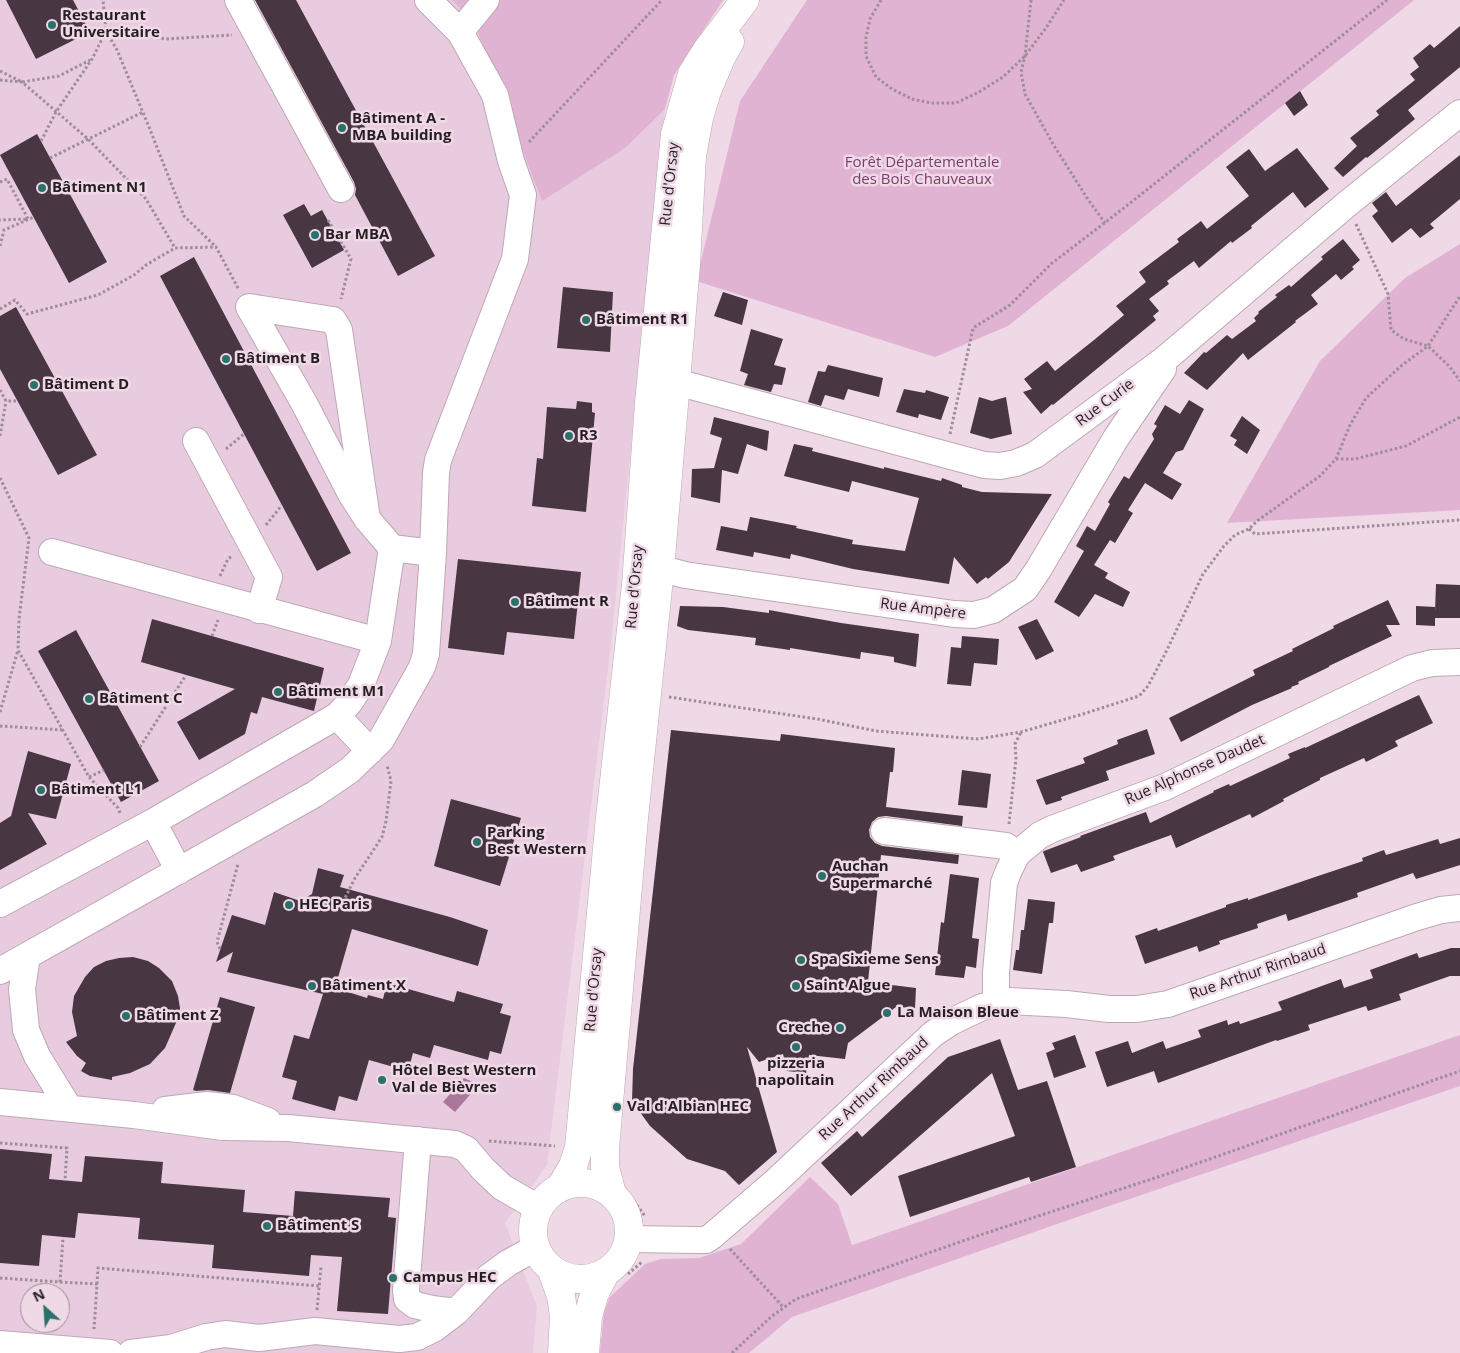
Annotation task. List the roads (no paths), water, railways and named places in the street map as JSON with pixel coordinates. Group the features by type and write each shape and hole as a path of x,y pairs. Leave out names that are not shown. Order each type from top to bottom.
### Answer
{"main road":[{"name":"Rue d'Orsay","path":"612,1194 605,1167 605,1148 646,694 649,566 649,403 675,134 692,74 707,50 745,0"},
{"name":"Rue d'Orsay","path":"560,1188 573,1166 579,1147 609,827 676,382 686,264 692,156 699,118 707,91 721,58 755,0"},
{"path":"552,1271 578,1280 592,1278 605,1273 616,1264 624,1252 629,1239 628,1222 623,1207 612,1194 600,1187 587,1183 573,1184 560,1188 547,1196 538,1208 533,1221 532,1234 535,1248 542,1260 552,1271 561,1296 564,1316 562,1353"},
{"path":"585,1353 588,1317 594,1294 605,1273"}],"street":[{"path":"238,0 341,189"},
{"path":"0,971 338,780 376,746 422,667 426,654 438,460 515,259 523,195 511,161 495,95 460,32 428,0"},
{"path":"460,32 486,0"},
{"name":"Rue Curie","path":"676,382 984,465 1000,466 1016,463 1034,455 1165,359 1347,204 1460,114"},
{"path":"367,519 339,330 333,320 249,307 304,403 351,494 367,519 392,548 433,553"},
{"name":"Rue Ampère","path":"649,566 685,575 954,614 974,615 993,610 1024,589 1038,570 1116,438 1162,371 1165,359"},
{"path":"649,403 676,382"},
{"path":"196,441 269,578 260,610"},
{"path":"0,904 142,827 337,716 349,703 361,684 378,640 392,548"},
{"path":"52,552 260,610 378,640"},
{"name":"Rue Alphonse Daudet","path":"1022,849 1040,835 1052,829 1165,787 1412,668 1432,663 1460,662"},
{"path":"337,716 376,746"},
{"path":"142,827 179,871"},
{"path":"884,832 1022,849 1009,870 1004,883 996,972 996,1002"},
{"name":"Rue Arthur Rimbaud","path":"629,1239 706,1240 717,1233 776,1181 933,1034 951,1022 982,1007 996,1002 1009,1001 1118,1009 1136,1009 1168,1004 1416,917 1441,910 1460,908"},
{"path":"27,956 22,989 26,1030 37,1056 69,1108"},
{"path":"0,1102 134,1115 207,1105 233,1108 288,1128 455,1144 466,1149 502,1187 538,1208"},
{"path":"418,1140 406,1291 407,1299 415,1305 456,1312"},
{"path":"131,1353 171,1348 206,1336 225,1334 259,1346 315,1331 408,1339 417,1337 435,1328 456,1312 489,1278 535,1248"},
{"path":"0,1344 101,1352"}],"place":[{"name":"Restaurant Universitaire","path":"52,25"},
{"name":"Bâtiment A - MBA building","path":"342,128"},
{"name":"Bâtiment N1","path":"42,188"},
{"name":"Bar MBA","path":"315,235"},
{"name":"Bâtiment R1","path":"586,320"},
{"name":"Bâtiment B","path":"226,359"},
{"name":"Bâtiment D","path":"34,385"},
{"name":"R3","path":"569,436"},
{"name":"Bâtiment R","path":"515,602"},
{"name":"Bâtiment M1","path":"278,692"},
{"name":"Bâtiment C","path":"89,699"},
{"name":"Bâtiment L1","path":"41,790"},
{"name":"Parking Best Western","path":"477,842"},
{"name":"Auchan Supermarché","path":"822,876"},
{"name":"HEC Paris","path":"289,905"},
{"name":"Spa Sixieme Sens","path":"801,960"},
{"name":"Bâtiment X","path":"312,986"},
{"name":"Saint Algue","path":"796,986"},
{"name":"La Maison Bleue","path":"887,1013"},
{"name":"Bâtiment Z","path":"126,1016"},
{"name":"Creche","path":"840,1028"},
{"name":"pizzeria napolitain","path":"796,1047"},
{"name":"Hôtel Best Western Val de Bièvres","path":"382,1080"},
{"name":"Val d'Albian HEC","path":"617,1107"},
{"name":"Bâtiment S","path":"267,1226"},
{"name":"Campus HEC","path":"393,1278"}],"park label":[{"name":"Forêt Départementale des Bois Chauveaux","path":"922,172"}]}
